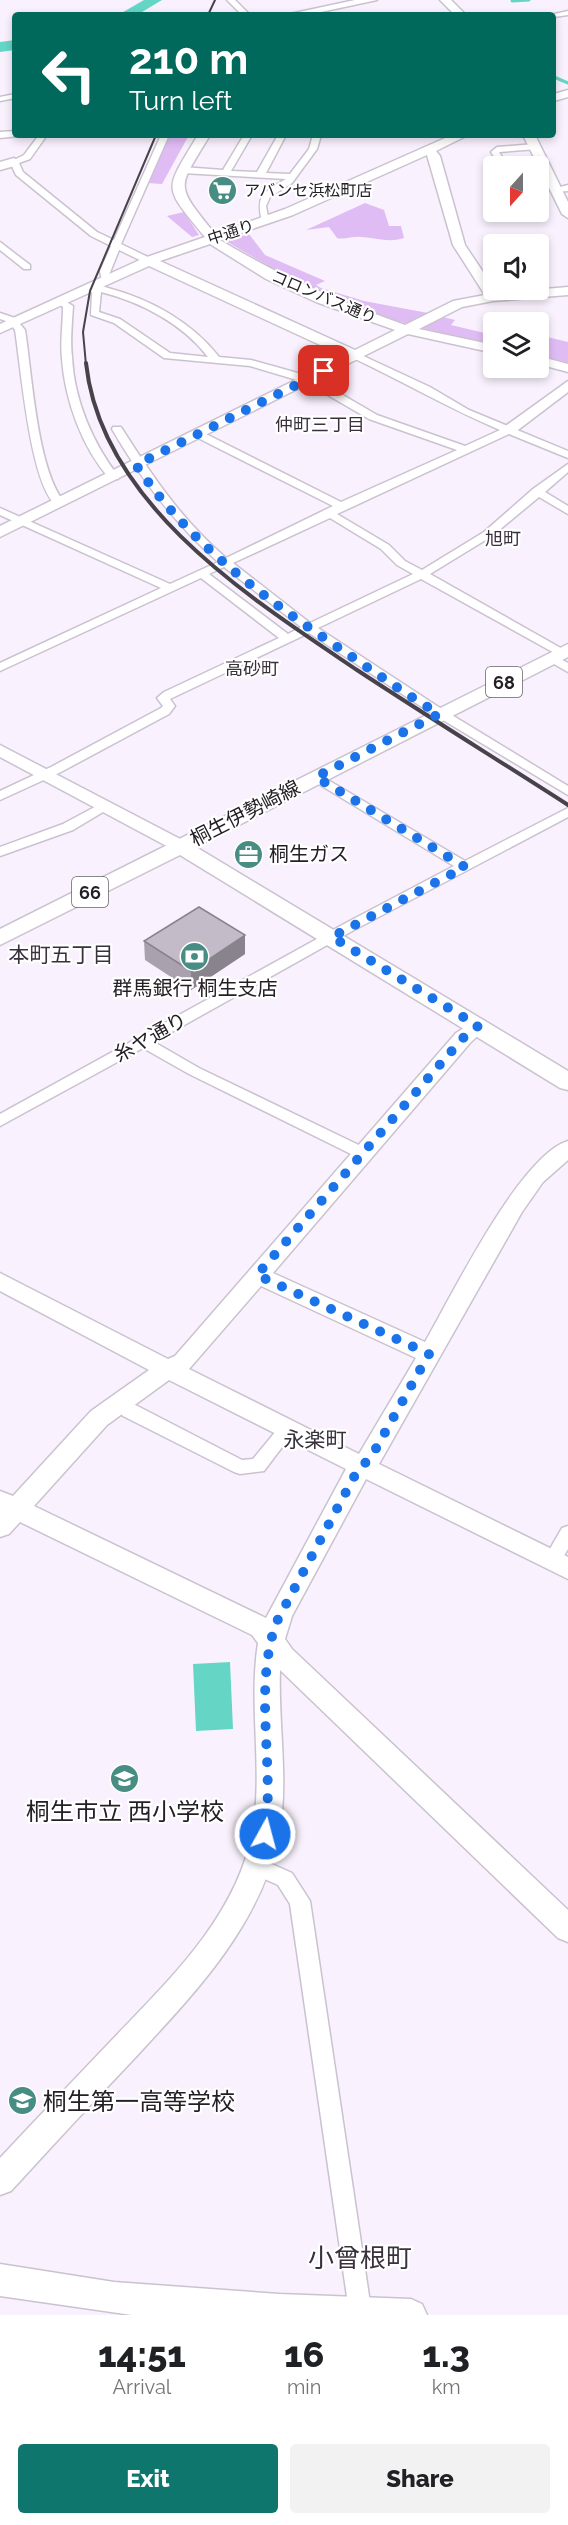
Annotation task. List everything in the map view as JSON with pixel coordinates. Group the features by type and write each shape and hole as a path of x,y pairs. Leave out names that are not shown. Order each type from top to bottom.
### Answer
{"main road":[{"name":"桐生伊勢崎線","path":"180,846 439,714 562,657"},
{"path":"180,846 568,1082"},
{"name":"66","path":"0,938 180,846"}],"street":[{"path":"231,0 243,12"},
{"path":"306,12 371,0"},
{"path":"445,0 458,12"},
{"path":"344,5 350,12"},
{"path":"0,166 27,156 41,138"},
{"path":"108,279 104,275 114,244 164,138"},
{"name":"コロンバス通り","path":"202,138 177,184 178,193 212,239 293,287 410,328 483,347"},
{"path":"226,172 246,138"},
{"path":"260,175 280,138"},
{"path":"266,221 262,206 266,196 292,177 313,149 316,138"},
{"path":"431,138 435,147 434,156 459,245 483,282"},
{"name":"中通り","path":"0,329 149,261 266,221 455,138"},
{"path":"531,138 540,156"},
{"path":"498,156 495,152 497,150 536,147"},
{"path":"14,162 21,177 94,234 426,389 460,410 568,455"},
{"path":"183,170 292,177"},
{"path":"549,171 562,189 568,214"},
{"path":"0,245 27,267"},
{"path":"216,360 206,347 153,309 136,300 94,287 94,313 117,321 164,355 216,360 261,364 307,380 366,414 467,450"},
{"path":"549,293 568,291"},
{"path":"0,532 410,328 462,303 483,299"},
{"path":"60,301 68,306 67,361 79,413 91,442 114,477"},
{"path":"0,316 15,322 20,330 39,457 55,499 60,503"},
{"path":"549,363 568,368"},
{"path":"0,667 168,587 330,514 341,506 509,430 568,385"},
{"path":"117,429 136,465 185,526 223,562 270,601 439,714 568,791"},
{"path":"198,434 341,506"},
{"path":"0,796 165,711 169,706 163,698 421,574 488,534 568,467"},
{"path":"537,491 568,511"},
{"path":"0,511 168,587"},
{"path":"330,514 385,547 401,563 562,657"},
{"path":"201,573 286,638"},
{"path":"0,750 180,846"},
{"path":"316,777 465,867"},
{"path":"0,852 68,827 104,806"},
{"name":"糸ヤ通り","path":"0,1121 332,937 568,812"},
{"path":"478,1026 463,1038 183,1362 151,1378 118,1402 89,1427 6,1513 261,1627 283,1657 568,1929"},
{"path":"142,1041 194,1071 364,1154"},
{"path":"0,2180 207,1959 237,1910 256,1866 265,1834 270,1790 265,1710 271,1638 280,1614 362,1467 374,1452 514,1207 536,1177 568,1148"},
{"path":"257,1275 429,1354"},
{"path":"0,1281 287,1430 560,1565 568,1533"},
{"path":"118,1402 129,1411 240,1467 258,1466 287,1430"},
{"path":"256,1866 285,1879 300,1901 358,2297 365,2313"},
{"path":"0,2280 114,2298 411,2315"}],"shaded area":[{"path":"168,138 187,138 162,184 147,183"},
{"path":"365,203 384,210 389,226 401,226 404,238 388,240 358,237 337,238 329,227 306,230"},
{"path":"184,212 199,235 192,237 167,216"},
{"path":"249,234 265,255 325,281 316,285 321,288 364,301 428,313 423,316 437,321 443,317 455,320 451,325 483,333 483,342 421,328 355,306 292,278 226,241"},
{"path":"549,337 568,342 568,363 549,358"},
{"path":"230,1662 233,1729 196,1731 193,1664"}],"building":[{"path":"199,907 245,935 191,971 144,941"}],"waterway":[{"path":"132,12 155,0"},
{"path":"512,1 529,0"},
{"path":"0,47 12,45"},
{"path":"556,78 568,83"}],"railway":[{"path":"209,12 215,0"},
{"path":"86,365 83,332 90,291 155,138"},
{"path":"86,363 98,414 120,460 150,503 187,542 228,578 315,642 568,805"}],"place":[{"name":"アバンセ浜松町店","path":"223,190"},
{"name":"桐生ガス","path":"248,854"},
{"name":"群馬銀行 桐生支店","path":"195,957"},
{"name":"桐生市立 西小学校","path":"125,1778"},
{"name":"桐生第一高等学校","path":"22,2101"}],"district":[{"name":"仲町三丁目","path":"320,424"},
{"name":"旭町","path":"503,538"},
{"name":"高砂町","path":"252,668"},
{"name":"本町五丁目","path":"61,954"},
{"name":"永楽町","path":"315,1439"},
{"name":"小曾根町","path":"360,2258"}],"route":[{"path":"265,1834 270,1790 265,1688 271,1638 276,1623 354,1477 374,1452 429,1354 412,1349 257,1275 463,1038 478,1026 332,937 465,867 316,777 439,714 270,601 231,570 185,526 136,465 324,371"}]}
